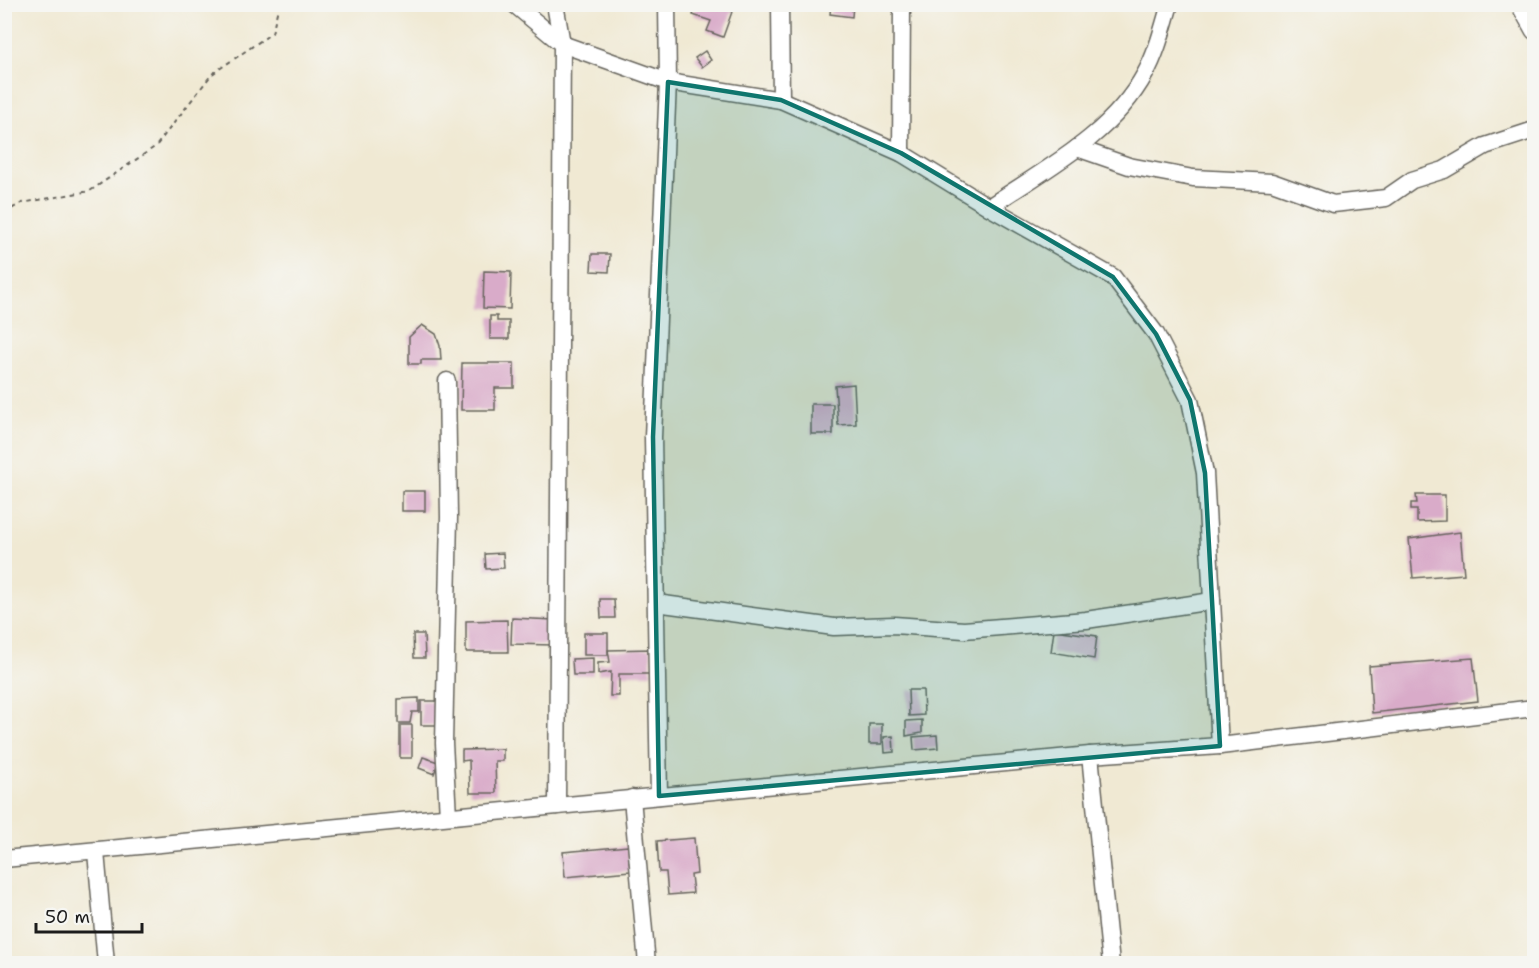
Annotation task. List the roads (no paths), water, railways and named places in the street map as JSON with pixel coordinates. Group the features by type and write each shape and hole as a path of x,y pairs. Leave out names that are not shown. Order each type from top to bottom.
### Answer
{"street":[{"path":"514,4 562,44 668,82 781,100 901,153 989,207 1113,277 1156,334 1190,400 1205,473 1220,746"},
{"path":"555,4 562,44 557,806"},
{"path":"658,796 653,437 668,82 667,4"},
{"path":"780,4 781,100"},
{"path":"901,153 902,4"},
{"path":"989,207 1077,148 1108,124 1127,104 1147,72 1170,4"},
{"path":"1520,4 1534,31"},
{"path":"1077,148 1129,166 1193,178 1272,182 1333,204 1386,198 1412,180 1447,168 1485,146 1534,130"},
{"path":"447,381 449,517 444,743 448,816"},
{"path":"656,603 773,621 834,627 894,625 964,630 1086,620 1212,601"},
{"path":"4,859 96,852 1090,755 1220,746 1534,708"},
{"path":"1090,755 1111,963"},
{"path":"632,798 647,963"},
{"path":"96,852 106,963"}]}
